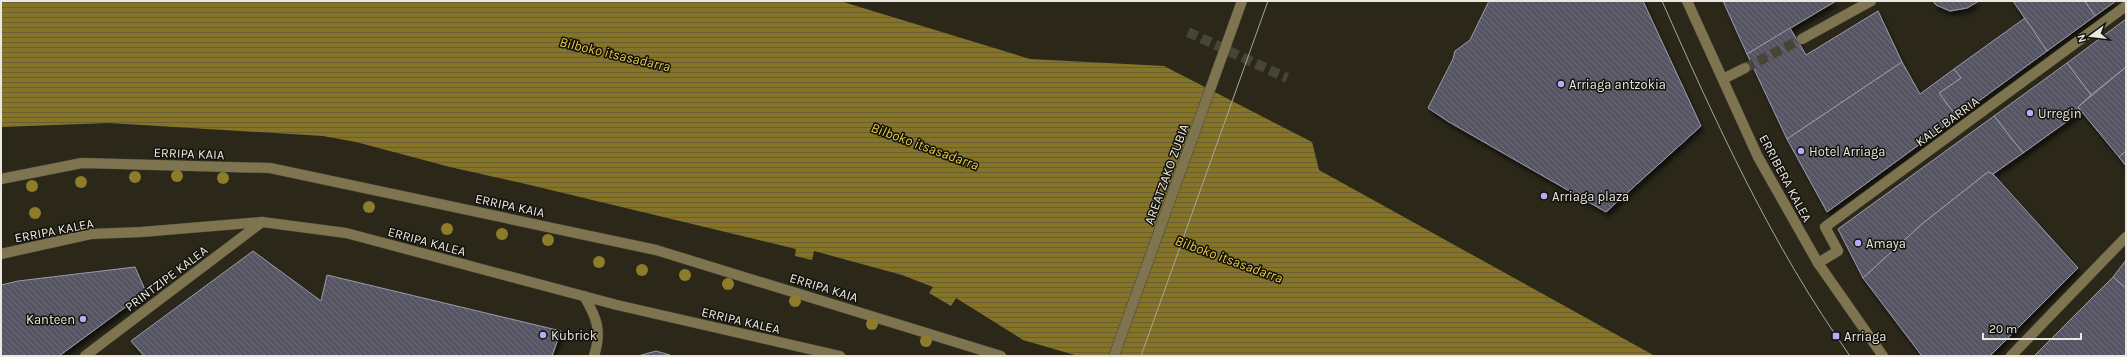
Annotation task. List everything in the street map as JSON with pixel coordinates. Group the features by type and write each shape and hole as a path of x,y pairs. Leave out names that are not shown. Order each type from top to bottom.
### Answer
{"street":[{"name":"AREATZAKO ZUBIA","path":"1114,356 1242,1"},
{"name":"ERRIBERA KALEA","path":"1687,1 1758,156 1818,263 1883,356"},
{"path":"1802,39 1871,1"},
{"name":"KALE BARRIA","path":"1818,263 1838,251 1825,227 2126,6"},
{"path":"1723,79 1745,68"},
{"name":"ERRIPA KAIA","path":"1,178 82,163 270,168 656,250 1001,356"},
{"name":"ERRIPA KALEA","path":"1,254 91,234 141,232 262,222 346,233 584,296 840,356"},
{"name":"PRINTZIPE KALEA","path":"85,356 262,222"},
{"path":"2010,356 2126,237"},
{"path":"584,296 595,314 599,339 594,356"}],"water":[{"name":"Bilboko itsasadarra","path":"1,1 840,1 1030,59 1164,66 1312,142 1319,170 1655,356 1078,356 1023,340 956,298 951,306 929,293 933,287 902,275 814,251 812,260 795,256 796,249 450,167 356,142 323,136 109,123 1,127"}],"building":[{"name":"Arriaga antzokia","path":"1489,1 1643,1 1701,126 1606,212 1449,122 1428,108 1453,59 1455,51 1470,40"},
{"path":"1723,1 1836,1 1747,54"},
{"path":"1933,1 1979,1 1967,8 1950,11 1936,5"},
{"path":"2013,1 2085,1 2095,16 2047,51"},
{"path":"2085,1 2116,1 2095,16"},
{"path":"1878,11 1902,62 1787,139 1747,54 1790,28 1806,55"},
{"path":"2025,18 2047,51 1957,117 1939,93 1961,78 1954,69"},
{"path":"2126,19 2126,67 2091,95 2067,63"},
{"path":"1902,62 1920,94 1954,69 1961,78 1939,93 1957,117 1827,212 1787,139"},
{"path":"2067,63 2091,95 2078,107 2080,112 2023,153 1994,116"},
{"path":"2126,67 2126,151 2119,157 2078,107"},
{"path":"1994,116 2023,153 1993,174 1988,172 1922,224 1863,278 1838,229"},
{"path":"2126,151 2126,166 2119,157"},
{"path":"1988,172 1993,174 2078,268 1990,356 1922,356 1863,278 1922,224"},
{"path":"253,251 321,301 327,275 561,331 552,356 144,356 131,341"},
{"path":"2126,260 2126,288 2113,277"},
{"path":"135,267 146,292 59,356 1,356 1,285 18,281"},
{"path":"2113,277 2126,288 2126,356 2034,356"},
{"path":"656,351 670,355 638,356"}],"tunnel":[{"path":"1188,32 1287,78"},
{"path":"1745,68 1802,39"}],"tram line":[{"path":"1141,356 1268,1"},
{"path":"1662,1 1703,92 1770,228 1795,271 1850,356"}],"place":[{"name":"Arriaga antzokia","path":"1561,84"},
{"name":"Urregin","path":"2030,113"},
{"name":"Hotel Arriaga","path":"1801,151"},
{"name":"Arriaga plaza","path":"1544,196"},
{"name":"Amaya","path":"1858,243"},
{"name":"Kanteen","path":"83,319"},
{"name":"Kubrick","path":"543,335"},
{"name":"Arriaga","path":"1836,336"}]}
